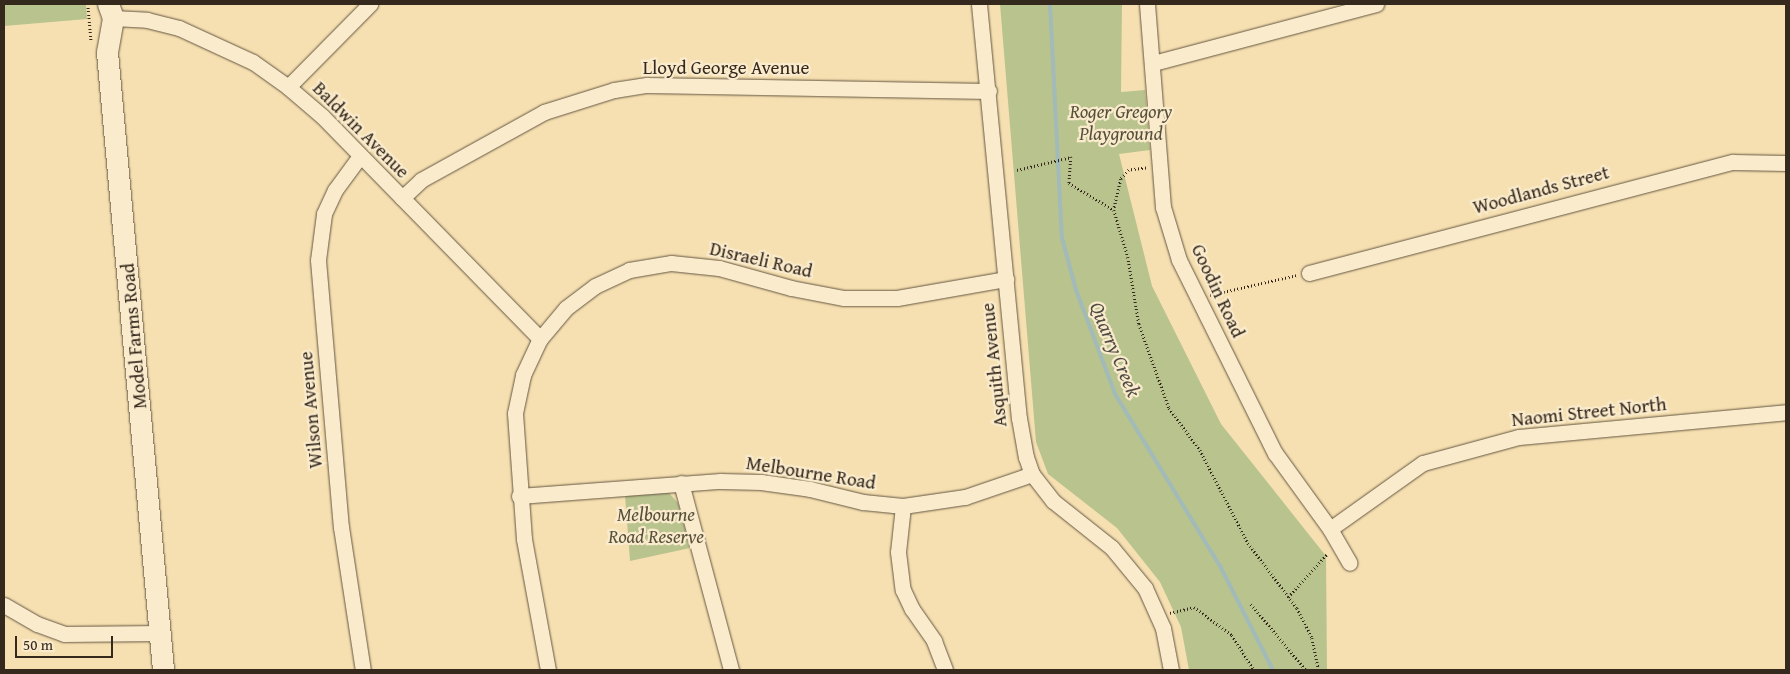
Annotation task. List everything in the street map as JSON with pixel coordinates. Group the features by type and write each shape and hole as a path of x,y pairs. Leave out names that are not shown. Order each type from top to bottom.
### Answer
{"street":[{"path":"288,87 370,4"},
{"name":"Asquith Avenue","path":"979,4 989,91 1019,418 1032,474 1053,501 1112,548 1145,588 1164,628 1171,670"},
{"name":"Goodin Road","path":"1146,4 1153,64 1163,206 1179,260 1275,453 1330,529 1350,563"},
{"path":"1153,64 1325,9 1376,4"},
{"name":"Baldwin Avenue","path":"110,11 179,28 253,62 288,87 360,156 540,339"},
{"name":"Model Farms Road","path":"110,11 107,52 163,670"},
{"name":"Lloyd George Avenue","path":"402,198 421,180 544,112 614,90 647,85 989,91"},
{"name":"Wilson Avenue","path":"360,156 335,190 324,214 318,260 341,527 364,670"},
{"name":"Woodlands Street","path":"1309,273 1733,162 1786,163"},
{"name":"Disraeli Road","path":"548,670 519,496 516,413 523,375 540,339 566,308 595,286 629,270 671,263 719,268 790,288 844,298 898,298 1006,280"},
{"name":"Naomi Street North","path":"1330,529 1423,463 1519,437 1786,412"},
{"name":"Melbourne Road","path":"519,496 681,483 761,482 810,489 863,502 903,506 965,497 1032,474"},
{"path":"681,483 731,670"},
{"path":"903,506 898,552 903,590 912,609 934,640 945,670"},
{"path":"4,605 37,624 64,634 161,633"}],"path":[{"path":"1017,170 1071,157 1069,183 1114,210"},
{"path":"1160,167 1129,170 1121,179 1114,210 1125,244 1139,324 1169,408 1200,450 1248,543 1288,598 1312,638 1319,670"},
{"path":"1228,290 1309,273"},
{"path":"1288,598 1320,559"},
{"path":"1251,604 1306,670"},
{"path":"1174,612 1194,607 1232,635 1254,670"}],"green space":[{"path":"4,4 86,4 87,19 4,26"},
{"name":"Roger Gregory Playground","path":"1000,4 1122,4 1121,92 1145,90 1150,150 1119,154 1152,286 1221,424 1326,556 1327,670 1189,670 1181,627 1160,582 1117,528 1048,474 1036,442"},
{"name":"Melbourne Road Reserve","path":"661,491 669,493 678,503 690,548 630,561 625,495"}],"waterway":[{"name":"Quarry Creek","path":"1050,4 1062,238 1076,290 1115,394 1220,566 1273,670"}]}
